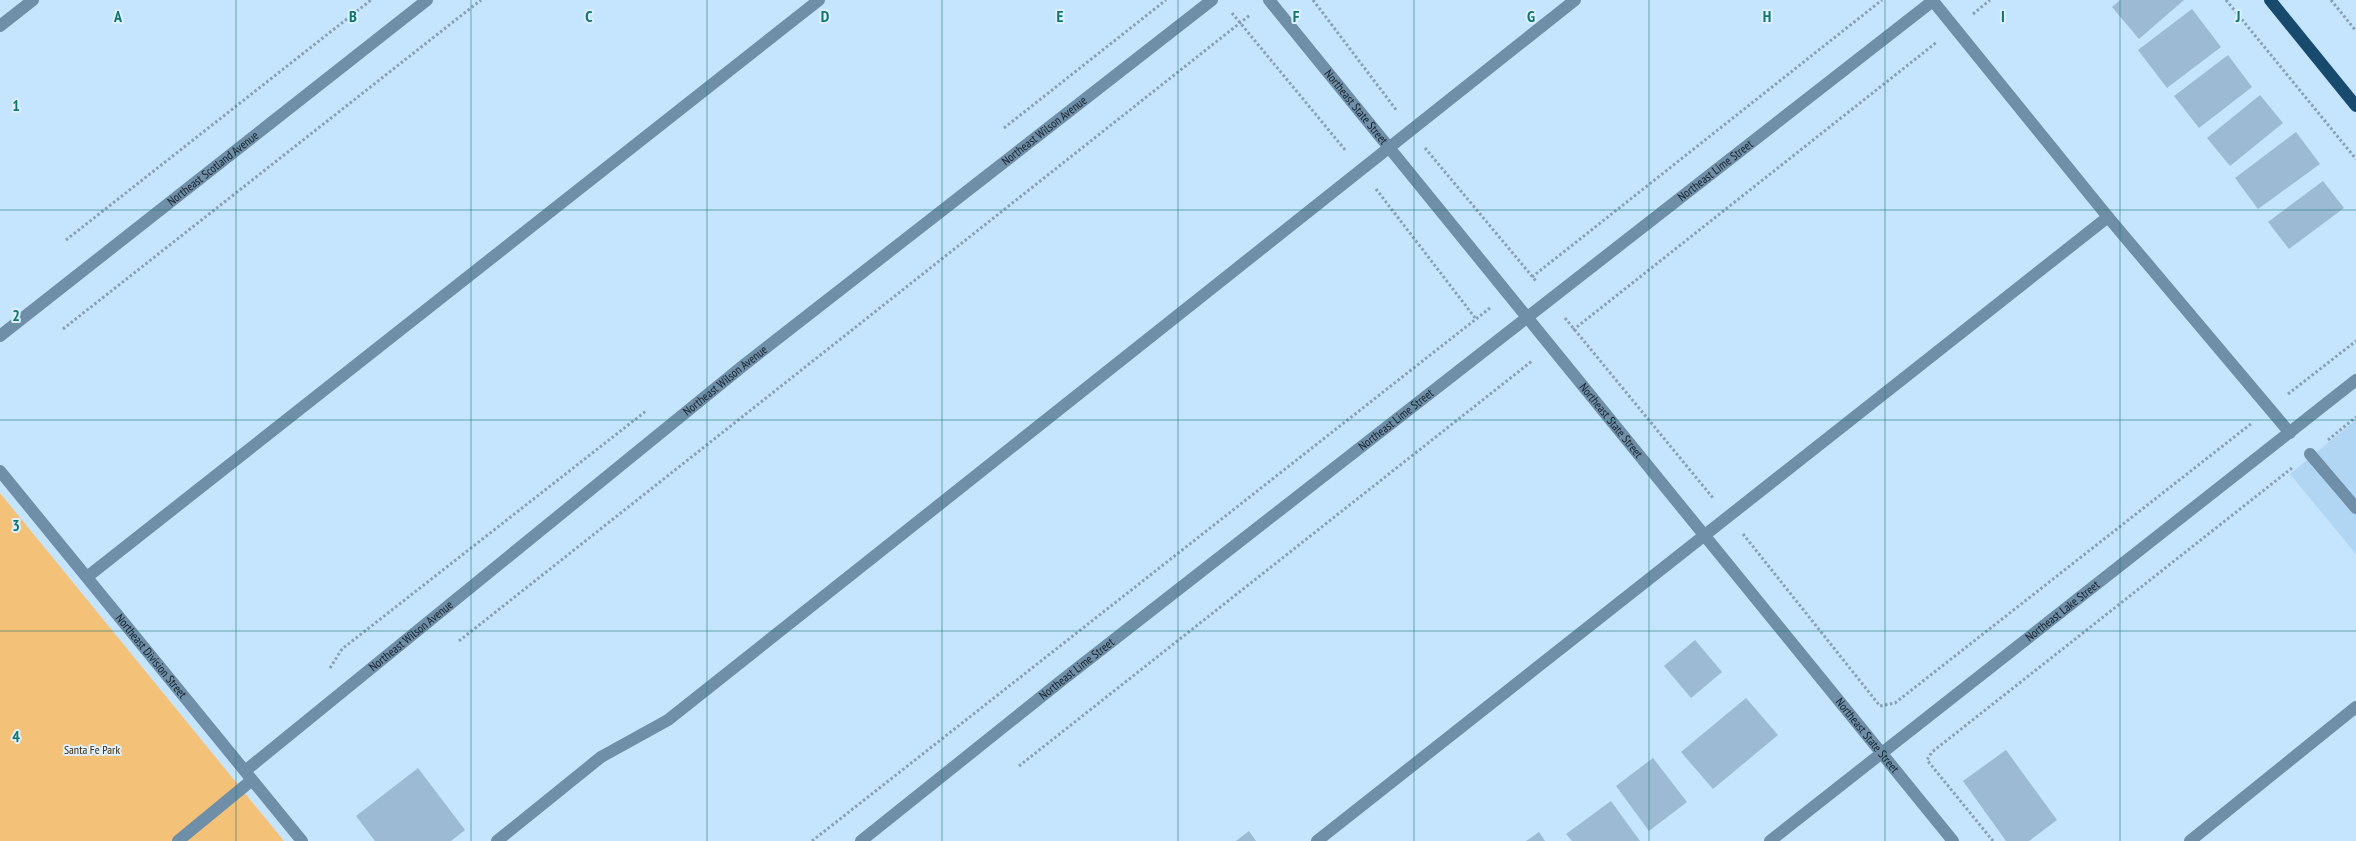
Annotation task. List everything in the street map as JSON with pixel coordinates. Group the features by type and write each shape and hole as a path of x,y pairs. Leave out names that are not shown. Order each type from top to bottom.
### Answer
{"main road":[{"path":"2270,0 2356,106"}],"street":[{"path":"0,26 33,0"},
{"name":"Northeast Scotland Avenue","path":"0,336 427,0"},
{"path":"87,577 819,0"},
{"name":"Northeast Wilson Avenue","path":"178,841 249,776 744,365 1212,0"},
{"name":"Northeast State Street","path":"1269,0 1953,841"},
{"path":"498,841 601,757 668,720 1575,0"},
{"path":"1934,1 1954,29 2108,217 2290,433"},
{"name":"Northeast Lime Street","path":"861,841 1934,1"},
{"path":"1317,841 2108,217"},
{"name":"Northeast Lake Street","path":"1770,841 2356,380"},
{"path":"2310,454 2356,508"},
{"name":"Northeast Division Street","path":"0,471 302,841"},
{"path":"2190,841 2356,707"}],"path":[{"path":"66,240 370,0"},
{"path":"63,328 481,0"},
{"path":"459,640 1269,0"},
{"path":"812,841 1882,0"},
{"path":"1019,766 1990,0"},
{"path":"2226,0 2356,159"},
{"path":"2331,0 2356,31"},
{"path":"1993,841 1927,760 1932,752 2356,418"}],"shaded area":[{"path":"2356,420 2356,554 2290,474"}],"green space":[{"name":"Santa Fe Park","path":"0,493 284,841 0,841"}],"building":[{"path":"2120,0 2184,0 2139,39 2112,7"},
{"path":"2192,9 2221,47 2167,88 2138,50"},
{"path":"2228,55 2252,87 2199,128 2174,96"},
{"path":"2260,95 2283,123 2230,166 2207,138"},
{"path":"2296,132 2320,164 2258,209 2235,178"},
{"path":"2323,181 2344,208 2289,249 2268,222"},
{"path":"1695,640 1722,672 1691,698 1664,666"},
{"path":"1746,698 1778,735 1713,789 1681,752"},
{"path":"2006,750 2057,820 2029,841 2006,841 1963,781"},
{"path":"1653,758 1687,802 1649,831 1616,786"},
{"path":"418,768 465,830 451,841 375,841 356,816"},
{"path":"1611,801 1640,841 1572,841 1566,834"},
{"path":"1249,831 1256,841 1236,841"},
{"path":"1539,832 1545,841 1526,841"}]}
